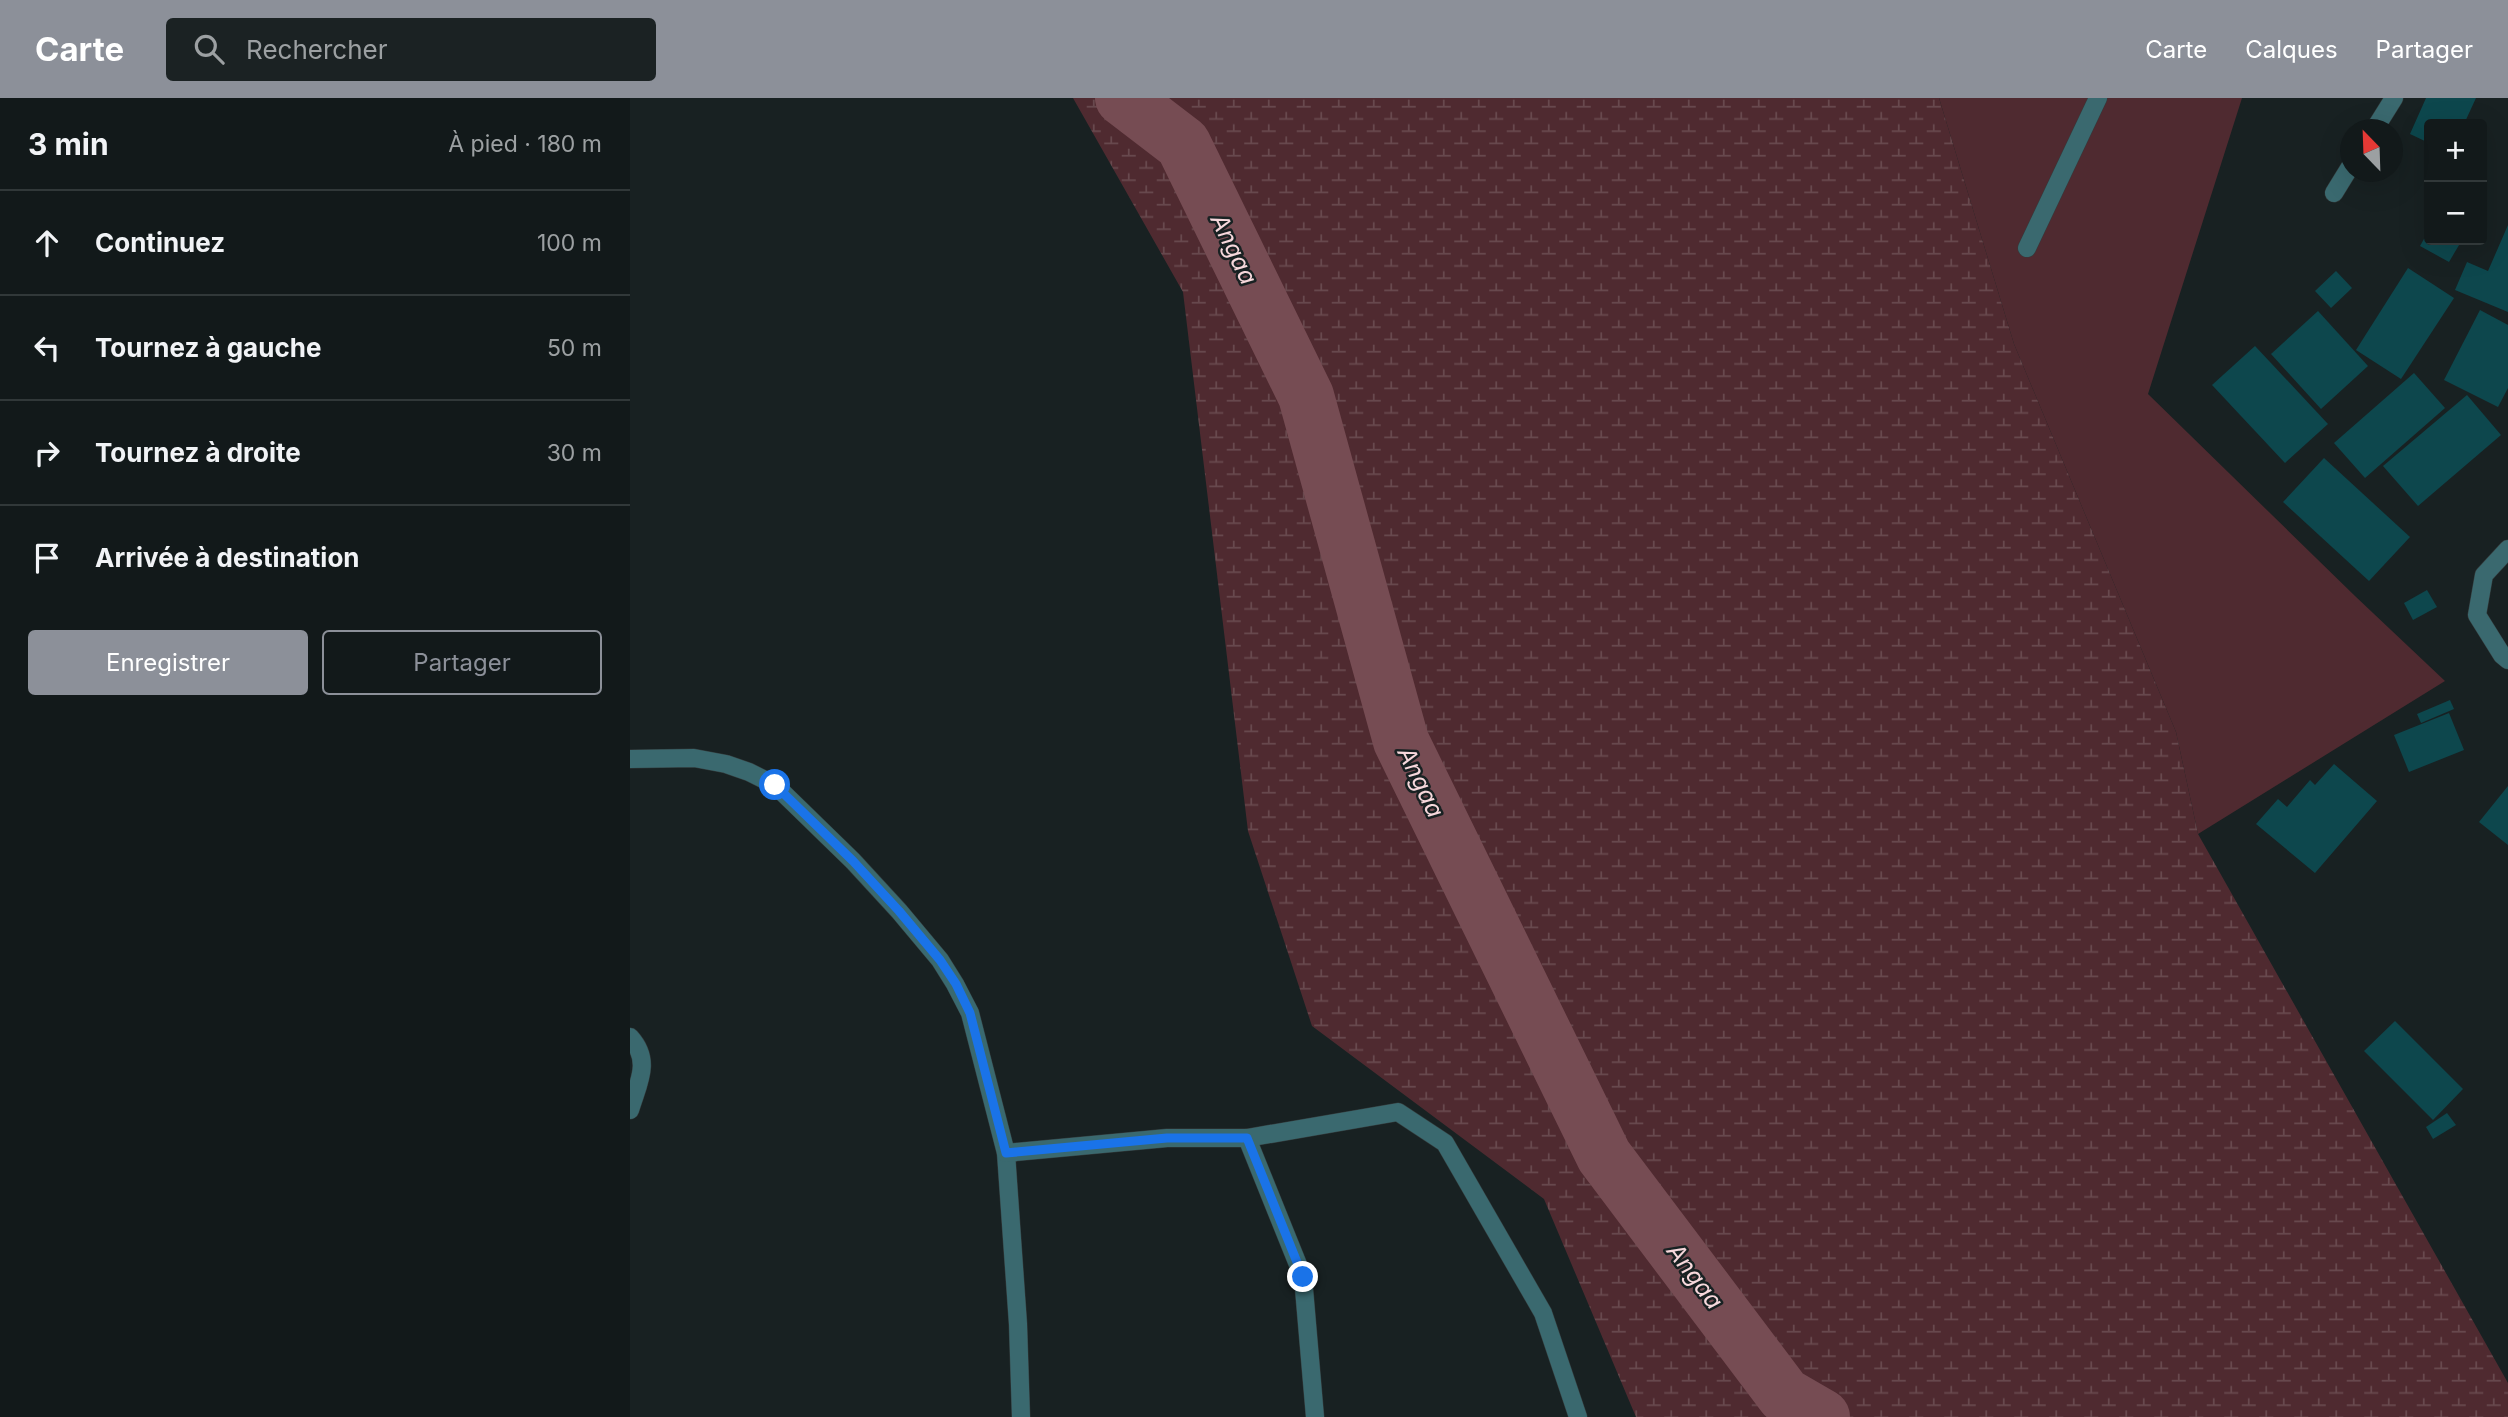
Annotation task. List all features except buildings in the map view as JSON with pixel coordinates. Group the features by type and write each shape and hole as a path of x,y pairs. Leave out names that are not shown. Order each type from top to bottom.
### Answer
{"street":[{"path":"2027,248 2098,98"},
{"path":"2381,119 2393,98"},
{"path":"2334,193 2341,182"},
{"path":"2508,550 2484,575 2477,615 2508,660"},
{"path":"630,759 694,758 726,764 775,785 853,861 940,960 956,984 970,1013 1006,1153 1018,1324 1021,1417"},
{"path":"630,1037 640,1048 643,1068 630,1110"},
{"path":"1006,1153 1167,1138 1247,1138 1398,1112 1445,1143 1543,1313 1578,1417"},
{"path":"1247,1138 1303,1277 1315,1417"}],"green space":[{"path":"1073,98 1939,98 2014,344 2176,732 2198,834 2508,1383 2508,1417 1636,1417 1544,1199 1312,1026 1248,831 1183,292"},
{"path":"1939,98 2242,98 2148,394 2445,681 2198,834 2176,732 2014,344"}],"waterway":[{"name":"Angaa","path":"1123,98 1183,144 1306,396 1401,741 1604,1156 1784,1395 1822,1417"}],"route":[{"path":"775,785 853,861 899,911 940,960 956,984 970,1013 1006,1153 1167,1138 1247,1138 1303,1277"}]}
